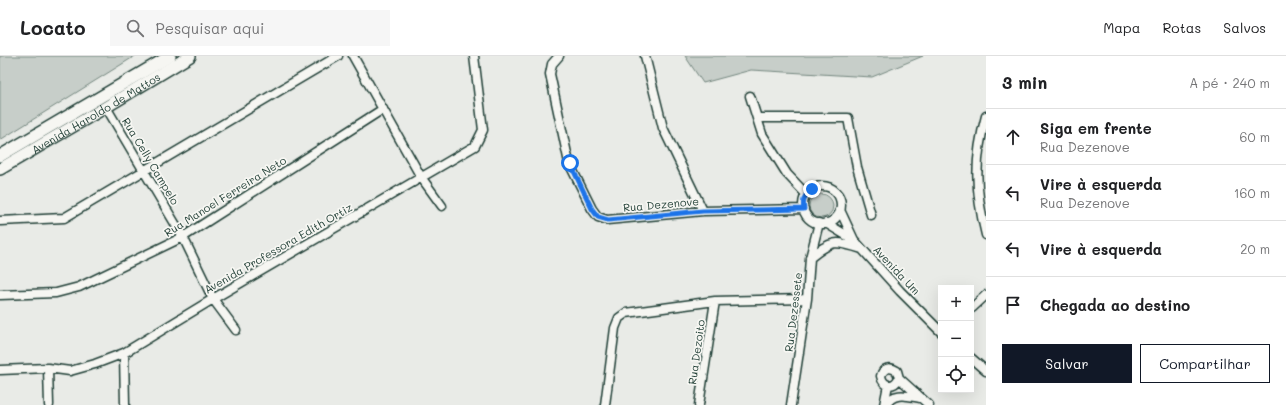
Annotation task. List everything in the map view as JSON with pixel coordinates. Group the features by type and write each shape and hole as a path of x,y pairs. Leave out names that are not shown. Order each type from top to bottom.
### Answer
{"street":[{"name":"Avenida Haroldo de Mattos","path":"0,156 170,56"},
{"name":"Avenida Haroldo de Mattos","path":"0,169 106,108 190,56"},
{"path":"0,221 64,218 338,56"},
{"path":"354,56 421,177 442,206"},
{"name":"Avenida Professora Edith Ortiz","path":"0,370 48,368 70,371 95,364 124,353 213,299 475,146 483,130 474,56"},
{"name":"Rua Dezenove","path":"559,56 552,64 550,74 570,163 592,209 598,217 608,220 703,211 804,209"},
{"path":"645,56 663,128 703,211"},
{"path":"750,96 762,134 771,151 787,174 806,194"},
{"name":"Rua Celly Campelo","path":"106,108 183,238 213,299 236,330"},
{"name":"Rua Manoel Ferreira Neto","path":"0,295 56,293 80,287 183,238 383,109"},
{"path":"986,116 980,139 977,169 977,188 981,216 986,235"},
{"path":"757,118 848,118 857,167 871,216"},
{"path":"818,186 826,186 833,190 838,195 840,202 840,210 837,216 832,221 822,223 812,221 807,216 804,209 803,204 806,194 818,186"},
{"name":"Avenida Um","path":"840,210 854,240 900,291 938,329"},
{"name":"Avenida Um","path":"822,223 854,240"},
{"name":"Rua Dezessete","path":"791,405 807,299 810,258 822,223"},
{"path":"810,258 827,244 843,243 862,249"},
{"path":"974,306 986,295"},
{"path":"605,405 615,328 619,318 626,313 715,301 807,299"},
{"name":"Rua Dezoito","path":"699,405 715,301"},
{"path":"124,353 125,405"},
{"path":"974,361 986,371"},
{"path":"48,368 49,405"},
{"path":"888,386 884,384 881,376 885,369 889,368 896,371 899,378 929,405"},
{"path":"888,386 897,383 899,378"},
{"path":"885,405 888,386"},
{"path":"885,405 895,396 903,395 921,399"}],"shaded area":[{"path":"0,56 135,56 0,140"},
{"path":"685,56 923,56 872,77 751,70 703,83"},
{"path":"821,194 830,197 833,206 830,215 821,218 812,215 809,206 812,197"}],"route":[{"path":"570,163 592,209 598,217 608,220 703,211 804,209 804,199 806,194 812,189"}]}
